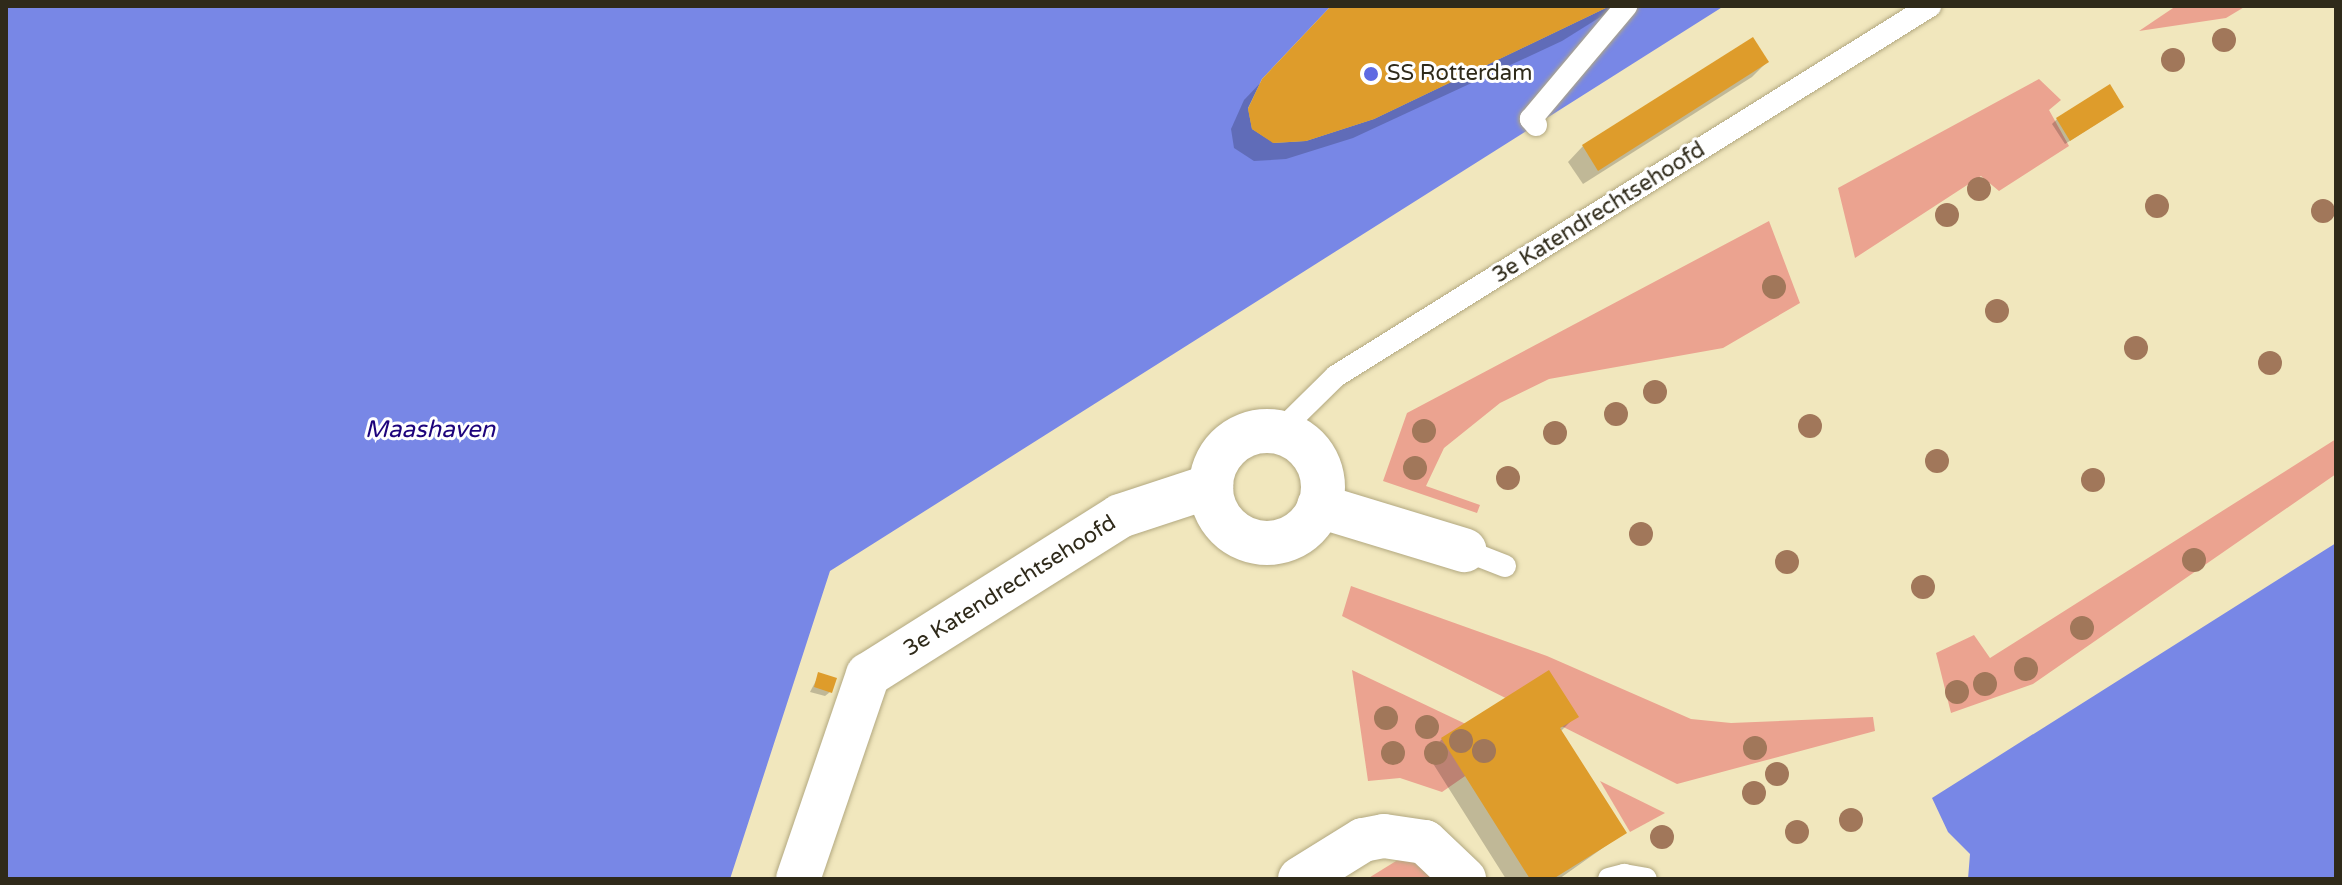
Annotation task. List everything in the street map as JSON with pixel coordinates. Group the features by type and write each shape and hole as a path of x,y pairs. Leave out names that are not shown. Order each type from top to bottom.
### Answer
{"street":[{"path":"1279,432 1296,439 1320,468 1319,506 1295,535 1258,542 1224,523 1214,506 1211,486 1220,455 1232,443 1254,433 1279,432"},
{"name":"3e Katendrechtsehoofd","path":"798,879 862,683 1120,516 1211,486"},
{"path":"1319,506 1464,550"},
{"path":"1300,879 1363,840 1384,836 1425,842 1464,879"}],"lane":[{"path":"1536,125 1531,119 1626,6"},
{"name":"3e Katendrechtsehoofd","path":"1279,432 1326,383 1930,6"},
{"path":"1464,550 1505,566"},
{"path":"1609,879 1624,875 1646,879"}],"shaded area":[{"path":"2176,6 2246,6 2226,18 2139,31"},
{"path":"2039,79 2061,100 2049,110 2069,146 1999,191 1981,176 1855,258 1838,188"},
{"path":"1769,221 1800,303 1723,348 1549,379 1500,403 1444,448 1426,486 1480,505 1477,513 1383,481 1407,413"},
{"path":"2336,439 2336,474 2033,684 1951,713 1936,653 1974,635 1990,658"},
{"path":"1351,586 1547,656 1691,719 1731,723 1873,717 1875,731 1677,784 1342,616"},
{"path":"1352,670 1510,745 1442,792 1400,778 1368,781"},
{"path":"1600,781 1665,813 1630,832"},
{"path":"1409,853 1444,879 1367,879"}],"water":[{"name":"Maashaven","path":"6,6 1331,6 1262,79 1248,108 1252,129 1274,143 1306,141 1374,119 1610,6 1724,6 830,571 730,879 6,879"},
{"path":"2336,543 2336,879 1968,879 1970,854 1948,832 1932,798"}],"building":[{"name":"SS Rotterdam","path":"1331,6 1610,6 1374,119 1306,141 1273,143 1252,129 1248,109 1262,79"},
{"path":"1753,37 1769,62 1598,171 1582,145"},
{"path":"2110,84 2124,107 2070,141 2056,118"},
{"path":"1549,670 1579,717 1560,728 1627,833 1553,879 1530,879 1441,738"},
{"path":"818,672 837,678 832,693 814,687"}],"place":[{"name":"SS Rotterdam","path":"1371,74"}]}
